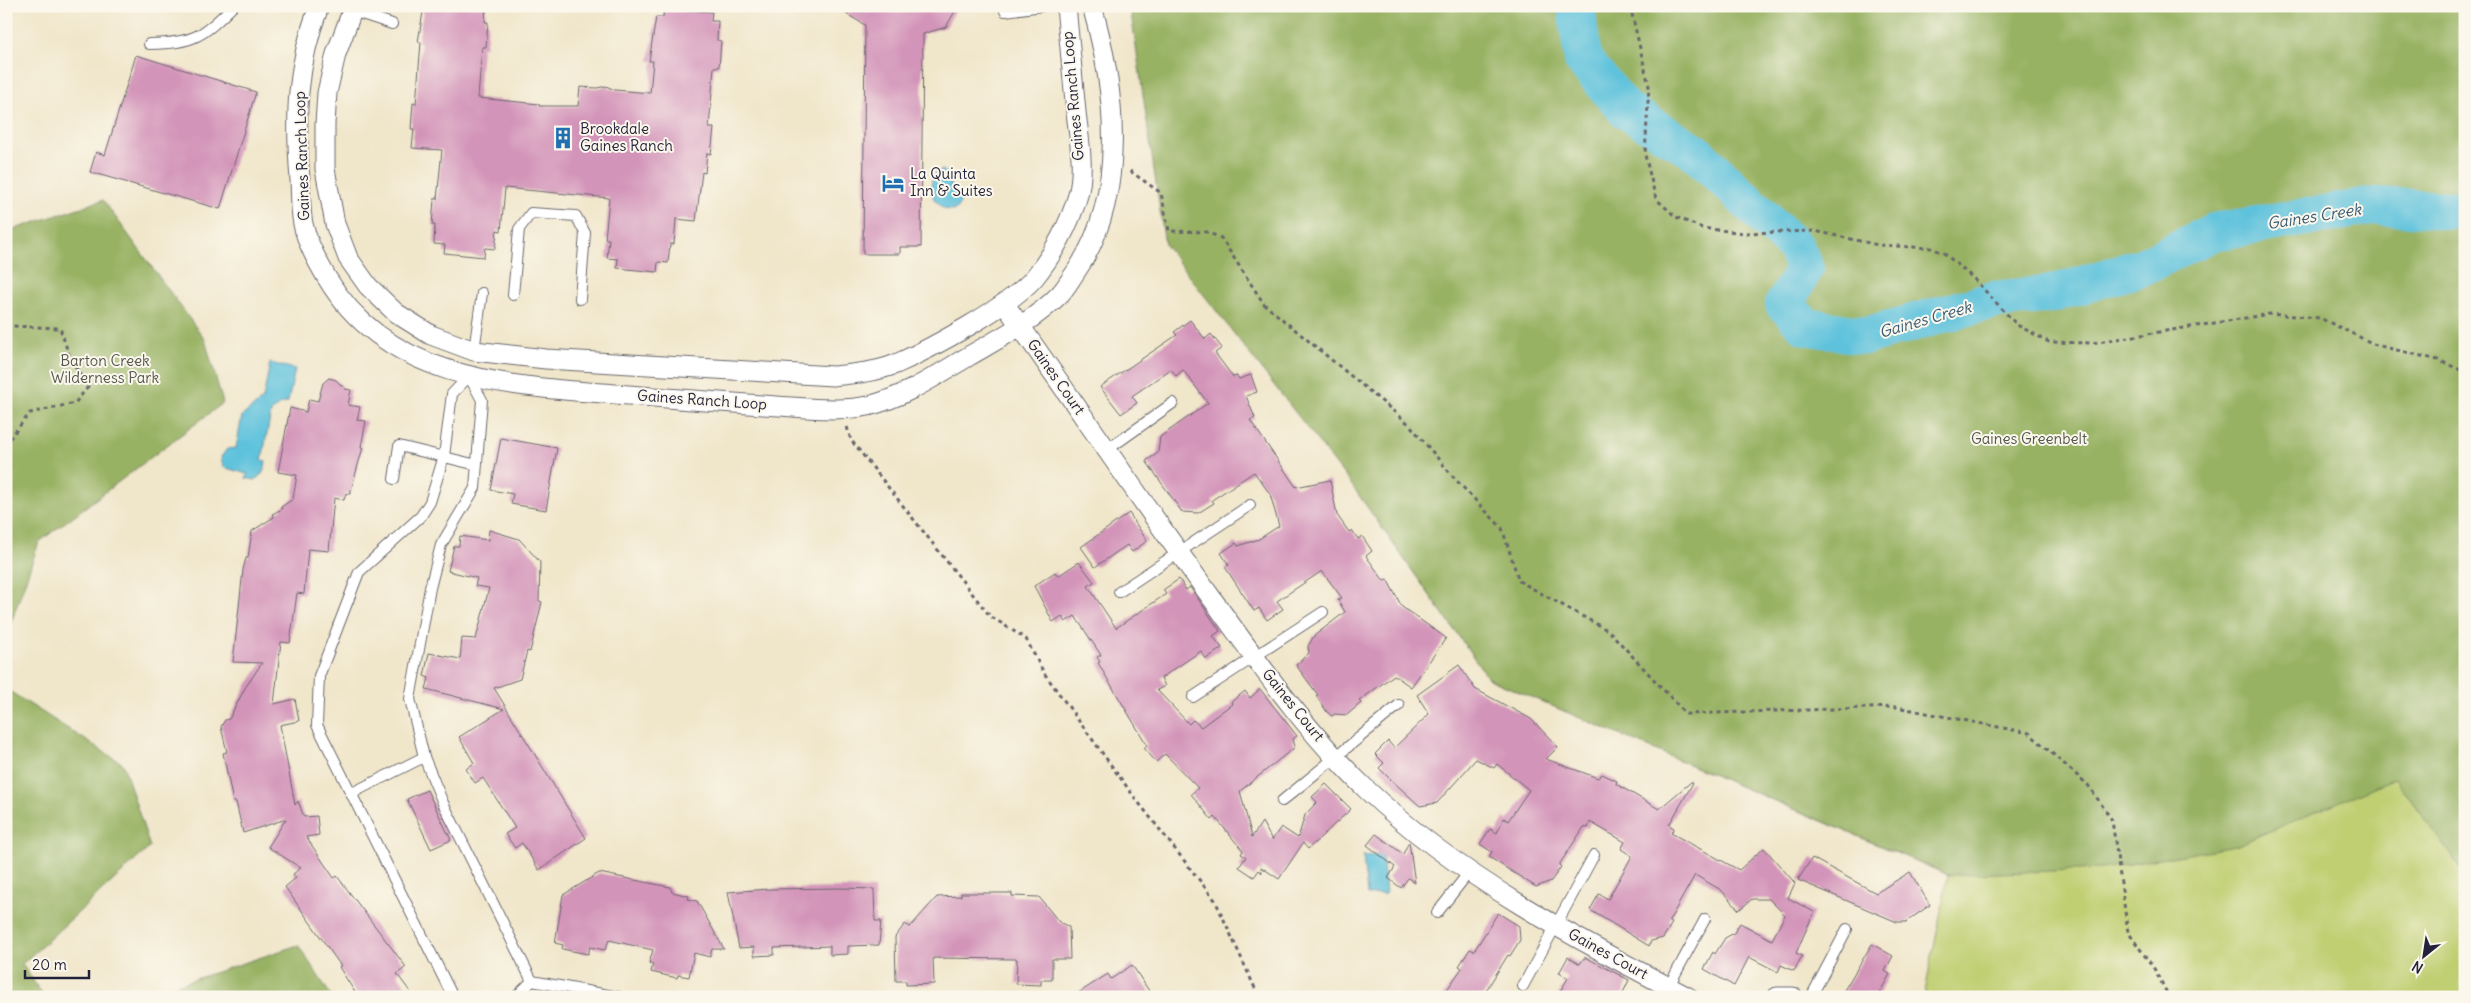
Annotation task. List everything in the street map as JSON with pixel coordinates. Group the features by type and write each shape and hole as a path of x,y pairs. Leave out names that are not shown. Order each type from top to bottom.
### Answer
{"street":[{"name":"Gaines Ranch Loop","path":"319,6 309,32 298,92 303,224 314,256 336,293 362,323 395,348 431,364 469,376 518,387 798,408 839,409 866,406 891,399 918,386 1020,326 1060,294 1083,261 1097,234 1113,165 1104,47 1092,6"},
{"name":"Gaines Ranch Loop","path":"349,8 327,93 324,124 325,169 335,224 348,258 368,286 396,313 431,335 474,351 546,359 833,376 864,372 895,364 937,343 1004,303 1033,279 1050,256 1066,226 1078,194 1080,152 1066,6"},
{"name":"Gaines Court","path":"1004,303 1178,552 1254,657 1336,757 1374,796 1436,848 1519,905 1556,925 1666,992 1688,997"},
{"path":"469,376 474,351"},
{"path":"1777,997 1793,997"}],"lane":[{"path":"149,44 191,41 208,31 233,6"},
{"path":"1005,11 1042,6"},
{"path":"349,8 392,24"},
{"path":"513,295 519,229 532,212 576,216 585,233 580,299"},
{"path":"474,351 482,293"},
{"path":"453,997 317,725 319,676 359,572 421,516 430,502 444,456 452,394 469,376 482,400 475,488 441,545 420,641 410,699 424,757 443,802 532,981 581,993 619,997"},
{"path":"1107,450 1172,403"},
{"path":"394,479 399,446 477,465"},
{"path":"1119,592 1250,505"},
{"path":"1193,697 1323,612"},
{"path":"1282,801 1399,705"},
{"path":"352,793 424,757"},
{"path":"1523,986 1594,855"},
{"path":"1437,913 1470,871"},
{"path":"1666,992 1705,919"},
{"path":"1811,997 1846,929"},
{"path":"516,997 532,981"}],"path":[{"path":"1630,6 1649,86 1644,155 1656,199 1676,217 1702,228 1744,233 1815,231 1878,245 1930,248 1944,253 1974,279 2017,325 2049,342 2092,343 2270,314 2320,318 2376,345 2438,360 2465,372"},
{"path":"1113,165 1133,172 1161,193 1169,231 1207,232 1220,238 1264,304 1409,424 1456,480 1502,528 1519,581 1609,631 1686,714 1896,707 2029,733 2088,785 2112,820 2128,932 2155,970 2169,997"},
{"path":"6,328 11,326 60,328 70,358 88,387 75,403 30,413 6,443"},
{"path":"839,409 852,440 990,616 1026,638 1044,673 1135,798 1214,900 1259,997"}],"green space":[{"name":"Gaines Greenbelt","path":"1130,6 2465,6 2465,875 2395,778 2235,846 2101,869 1949,875 1489,679 1351,484 1165,245"},
{"name":"Barton Creek Wilderness Park","path":"103,200 205,340 223,403 39,542 6,637 6,232"},
{"path":"1351,484 2395,778 2465,875 2465,997 1924,997 1948,875 1489,679"},
{"path":"6,689 123,764 150,847 22,964 44,997 6,997"},
{"path":"298,945 332,997 141,997"}],"water":[{"path":"942,170 952,176 953,180 950,183 952,189 961,200 955,210 944,209 934,199 933,178 934,175"},
{"path":"270,363 295,369 288,402 279,405 271,412 262,460 266,461 264,472 255,480 246,478 247,474 223,467 221,457 227,449 236,448 242,416 263,399"},
{"path":"1382,855 1386,894 1367,895 1363,856"}],"building":[{"name":"Brookdale Gaines Ranch","path":"424,6 486,6 485,22 488,22 486,47 482,47 478,98 539,104 539,106 578,106 580,87 597,88 606,86 615,90 650,93 653,61 649,61 656,17 663,17 664,8 712,12 711,21 718,21 717,40 721,41 719,67 714,67 709,128 714,128 711,154 707,153 705,173 702,172 696,221 676,219 674,244 670,244 668,263 658,262 657,272 617,268 618,259 607,258 609,239 605,239 609,198 505,188 501,231 497,230 495,249 485,248 484,257 444,253 445,245 434,244 435,225 432,225 434,199 437,199 442,150 412,148 414,129 411,129 413,103 416,104 421,42 418,42"},
{"name":"La Quinta Inn & Suites","path":"833,6 958,6 946,27 923,34 921,247 900,247 900,254 863,254 865,25"},
{"path":"136,55 256,92 220,209 90,172 96,152 105,155"},
{"path":"1190,320 1205,339 1211,334 1222,348 1215,353 1233,377 1237,376 1239,379 1251,375 1257,392 1246,396 1255,418 1250,420 1296,487 1330,480 1337,515 1349,532 1352,530 1358,539 1362,536 1372,551 1366,556 1384,581 1387,579 1402,607 1446,638 1411,687 1394,675 1359,701 1361,703 1347,715 1335,714 1332,716 1327,712 1316,696 1318,695 1296,665 1309,653 1308,646 1314,636 1345,612 1338,600 1342,598 1322,571 1277,601 1283,609 1267,620 1259,608 1254,611 1225,567 1229,565 1221,553 1236,543 1238,546 1259,539 1279,526 1270,494 1254,472 1212,500 1214,503 1198,513 1182,512 1146,461 1158,453 1160,437 1208,403 1183,370 1176,376 1171,369 1132,396 1137,403 1121,414 1100,387 1177,335 1174,332"},
{"path":"329,378 336,380 345,389 351,390 348,405 360,407 357,420 366,421 361,447 363,447 350,494 346,493 344,500 334,498 329,551 308,549 304,594 297,593 290,643 281,642 274,704 295,699 299,721 280,725 295,805 298,801 304,817 317,816 319,835 306,837 334,878 337,876 406,967 397,974 414,997 358,997 339,967 341,966 285,887 296,878 293,874 301,868 268,847 286,819 243,833 236,802 233,802 223,753 227,752 221,727 225,720 229,719 245,688 262,663 233,662 243,570 246,558 248,558 252,531 274,517 272,514 282,509 281,507 293,499 297,475 278,472 290,408 306,412 309,399 318,401 323,383"},
{"path":"501,438 557,448 546,510 511,504 513,494 491,490"},
{"path":"1129,513 1147,541 1132,552 1127,545 1095,567 1081,547"},
{"path":"489,530 519,539 540,562 539,601 542,602 530,652 527,651 520,679 494,688 586,838 539,870 522,843 515,848 505,834 515,828 483,778 475,783 466,769 474,763 459,737 504,709 426,689 429,678 424,676 429,653 460,659 462,638 476,639 489,588 475,586 477,578 448,571 454,546 459,546 460,536 488,540"},
{"path":"1079,562 1094,582 1088,586 1116,628 1166,594 1163,590 1179,579 1186,590 1190,587 1220,631 1213,636 1222,648 1206,659 1201,651 1161,678 1165,686 1157,690 1189,724 1193,720 1201,727 1232,704 1231,702 1245,691 1250,698 1260,689 1297,736 1293,739 1295,747 1240,791 1252,837 1262,822 1272,840 1281,827 1298,838 1305,815 1317,802 1312,797 1326,784 1351,809 1308,849 1303,843 1279,879 1261,867 1262,873 1259,870 1254,877 1239,867 1246,857 1241,854 1243,851 1215,817 1212,820 1191,794 1198,788 1165,754 1156,762 1144,748 1147,745 1098,663 1100,662 1097,657 1101,655 1075,616 1065,622 1062,616 1053,622 1034,586 1055,572 1058,576"},
{"path":"1459,665 1475,689 1531,719 1558,747 1546,759 1598,778 1602,774 1617,781 1616,784 1659,809 1691,782 1693,783 1669,825 1674,828 1671,833 1739,870 1764,848 1795,883 1788,898 1814,912 1796,953 1802,956 1794,971 1781,965 1778,972 1749,957 1734,986 1704,969 1713,952 1715,954 1725,938 1734,933 1740,923 1772,940 1785,915 1769,899 1752,899 1739,910 1721,890 1695,875 1669,921 1672,923 1663,938 1651,941 1649,946 1590,910 1599,894 1608,899 1632,856 1621,849 1625,842 1590,822 1588,828 1584,827 1559,865 1561,867 1551,881 1536,887 1489,857 1492,852 1480,844 1490,829 1497,833 1504,818 1508,821 1529,790 1497,764 1494,768 1476,759 1437,803 1420,806 1389,778 1379,768 1384,763 1375,754 1388,741 1394,748 1429,714 1417,695"},
{"path":"427,790 451,840 431,849 407,799"},
{"path":"1376,834 1403,854 1409,842 1415,883 1408,878 1401,888 1388,878 1395,867 1367,845"},
{"path":"1812,858 1876,893 1910,872 1930,905 1906,922 1897,922 1798,880"},
{"path":"599,873 670,887 672,892 689,896 688,899 697,901 724,949 712,949 710,957 694,953 689,977 678,975 677,978 651,972 653,964 649,963 653,950 609,940 605,950 590,947 588,954 562,949 563,945 555,943 563,895"},
{"path":"770,889 874,889 875,921 881,921 879,945 848,946 848,954 830,955 830,946 774,948 774,955 754,956 754,947 739,948 728,892"},
{"path":"961,893 1012,893 1012,896 1039,897 1059,922 1069,927 1070,959 1052,959 1052,980 1041,980 1041,985 1016,984 1017,959 933,958 934,984 906,985 906,981 896,981 895,937 905,924 910,927 937,897 961,896"},
{"path":"1498,913 1519,926 1520,940 1510,956 1508,955 1482,997 1442,997 1462,968 1459,966 1470,949 1474,951"},
{"path":"1872,944 1893,956 1885,971 1890,974 1877,997 1840,997"},
{"path":"1568,957 1580,964 1584,958 1587,958 1629,980 1621,997 1557,997 1568,978 1559,973"},
{"path":"1132,965 1153,997 1072,997 1108,974 1111,979"}],"waterway":[{"name":"Gaines Creek","path":"1576,6 1583,60 1627,111 1694,151 1795,247 1805,268 1784,304 1805,326 1865,336 1994,300 2052,294 2142,267 2213,232 2376,206 2465,211"}],"place":[{"name":"Brookdale Gaines Ranch","path":"563,138"},
{"name":"La Quinta Inn & Suites","path":"893,183"}]}
